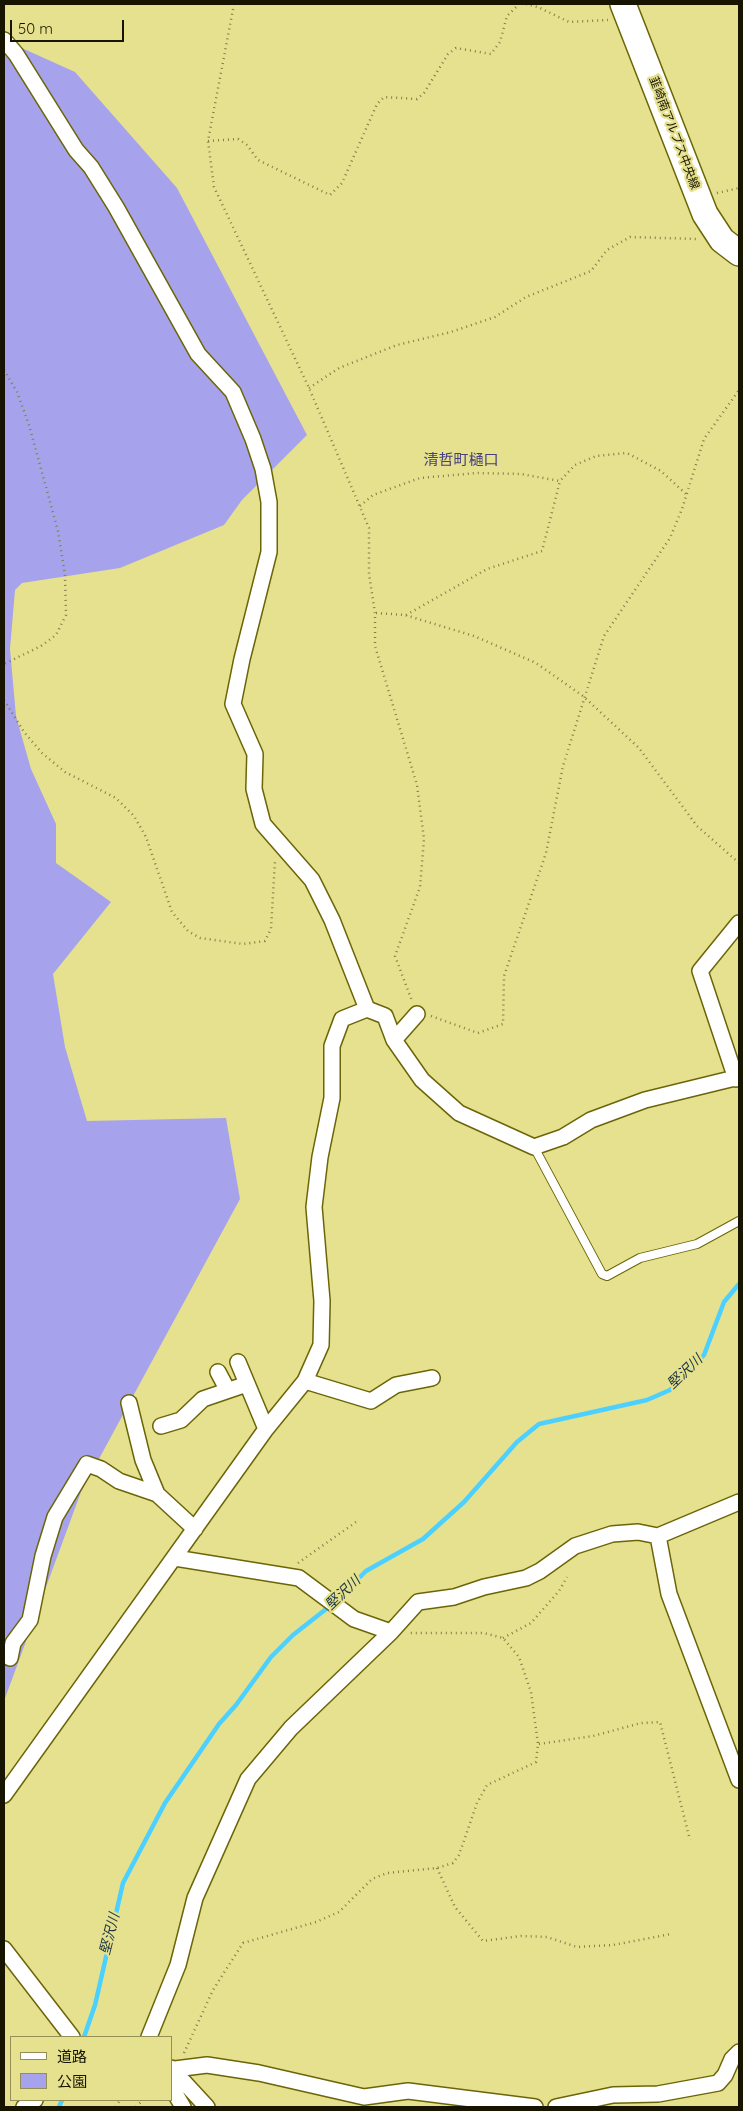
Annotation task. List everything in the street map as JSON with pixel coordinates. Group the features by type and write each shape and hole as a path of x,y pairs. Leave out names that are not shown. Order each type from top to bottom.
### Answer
{"main road":[{"name":"韮崎南アルプス中央線","path":"626,11 702,206 731,246"}],"street":[{"path":"4,40 16,54 76,150 91,167 116,207 198,354 233,392 258,454 269,502 269,552 242,659 233,704 255,754 254,789 262,824 312,880 332,920 367,1009"},
{"path":"4,1796 121,1629 175,1558 266,1429 306,1380 321,1345 322,1301 314,1208 320,1157 332,1098 332,1046 342,1020 367,1009 385,1016 394,1040 422,1080 459,1113 534,1147 563,1136 591,1120 645,1100 738,1080 700,970 739,923"},
{"path":"394,1040 417,1014"},
{"path":"238,1362 266,1429"},
{"path":"218,1372 227,1389"},
{"path":"306,1380 371,1400 396,1385 432,1378"},
{"path":"161,1426 181,1420 203,1399 227,1389 247,1384"},
{"path":"129,1403 143,1460 157,1494"},
{"path":"10,1658 13,1642 30,1620 43,1556 55,1517 87,1464 101,1469 119,1481 157,1494 195,1529"},
{"path":"149,2036 178,1965 195,1898 248,1779 292,1728 391,1632 418,1602 454,1597 484,1587 526,1578 540,1571 575,1546 612,1534 638,1532 658,1536 739,1502"},
{"path":"658,1536 669,1594 739,1780"},
{"path":"175,1558 299,1578 354,1619 391,1632"},
{"path":"4,1949 70,2036"},
{"path":"556,2107 613,2095 658,2094 718,2083 725,2075 732,2058 739,2052"},
{"path":"173,2069 207,2065 259,2073 364,2097 408,2091 535,2107"},
{"path":"173,2069 176,2095 182,2107"},
{"path":"173,2069 207,2107"}],"lane":[{"path":"534,1147 602,1274 607,1276 640,1258 697,1244 739,1221"}],"path":[{"path":"234,4 208,140 214,187 309,388 368,528 368,574 375,612 375,646 417,785 424,839 420,887 395,956 417,1014 434,1017 478,1033 503,1024 504,976 546,853 563,766 583,696 604,636 670,538 704,440 739,390"},
{"path":"208,140 238,139 247,145 258,160 330,195 342,183 377,104 384,97 417,100 424,93 448,54 456,48 491,54 500,42 507,16 519,4"},
{"path":"526,4 538,7 568,22 626,11"},
{"path":"309,388 338,368 389,348 451,332 495,317 526,297 592,271 607,250 630,236 731,246"},
{"path":"4,370 17,392 29,425 58,531 65,575 66,615 56,635 41,646 4,664"},
{"path":"405,615 487,569 542,551 560,481 574,465 596,456 627,453 660,471 686,494"},
{"path":"360,506 373,495 420,478 477,473 521,474 560,481"},
{"path":"375,612 405,615 474,636 536,663 583,696 639,748 697,826 739,863"},
{"path":"4,700 24,732 42,753 65,772 116,798 134,816 146,837 172,912 188,931 200,938 243,944 265,941 271,929 276,841"},
{"path":"280,1574 356,1522"},
{"path":"504,1638 531,1623 559,1591 567,1577"},
{"path":"173,2069 188,2047 213,1990 243,1942 316,1922 339,1912 372,1879 387,1873 437,1868 453,1863 459,1855 477,1803 487,1785 536,1762 538,1744 531,1692 519,1657 504,1638 484,1633 391,1632"},
{"path":"538,1744 593,1736 641,1723 660,1722 690,1840"},
{"path":"437,1868 455,1907 483,1941 521,1936 548,1937 577,1947 613,1944 671,1934"}],"green space":[{"path":"4,40 75,72 177,188 307,435 242,500 224,525 120,568 22,583 15,590 10,649 16,716 31,769 56,824 56,863 111,902 53,974 65,1047 87,1121 226,1118 240,1199 81,1492 4,1701"}],"waterway":[{"name":"堅沢川","path":"336,1601 366,1571 423,1539 464,1502 517,1442 539,1424 647,1400 670,1390 704,1355 724,1302 739,1284"},
{"name":"堅沢川","path":"84,2036 95,2005 123,1883 165,1803 219,1724 236,1705 271,1657 293,1635 330,1606"},
{"name":"堅沢川","path":"59,2107 62,2101"}],"district":[{"name":"清哲町樋口","path":"461,460"}]}
